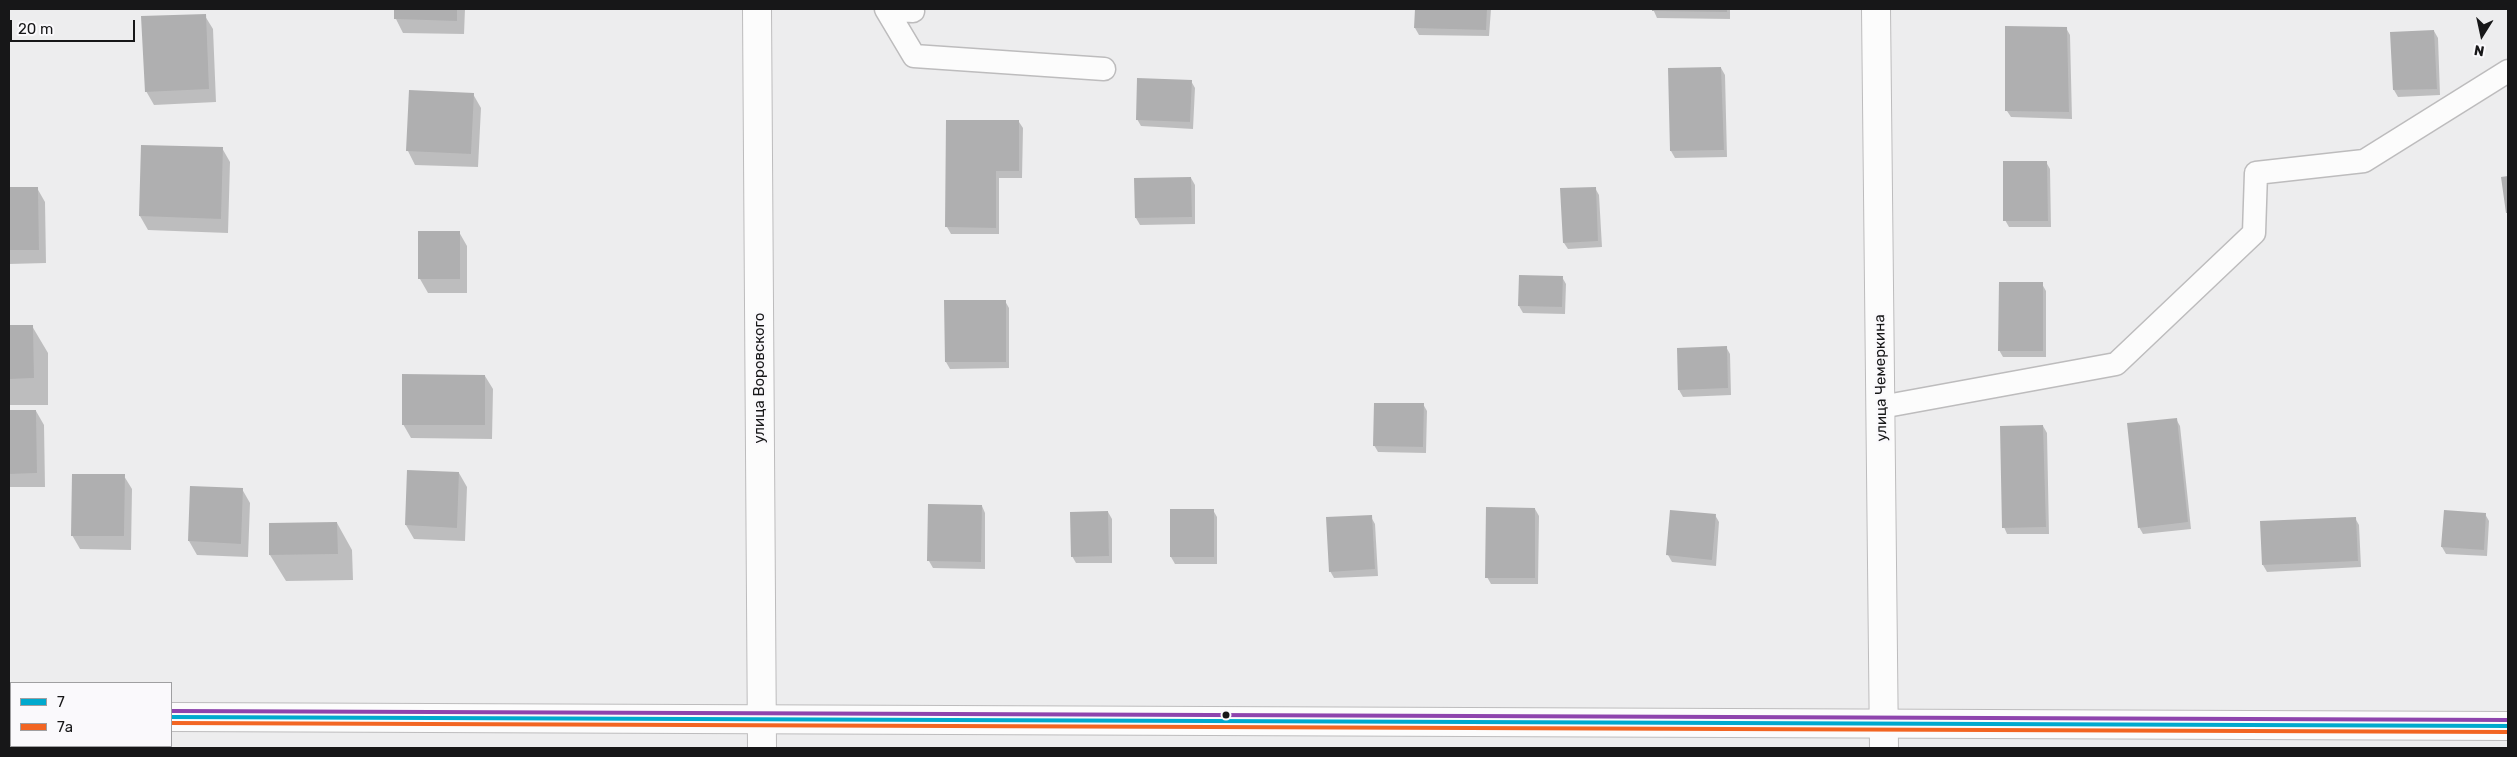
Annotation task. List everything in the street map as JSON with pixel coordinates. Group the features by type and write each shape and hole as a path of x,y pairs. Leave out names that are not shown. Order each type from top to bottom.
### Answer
{"street":[{"name":"улица Воровского","path":"757,9 762,748"},
{"name":"улица Чемеркина","path":"1876,9 1884,736"},
{"path":"172,716 762,720 1884,736 2508,726"}],"lane":[{"path":"887,9 913,11"},
{"path":"887,9 914,56 1104,69"},
{"path":"1881,407 2116,364 2254,233 2256,173 2364,161 2508,71"}],"building":[{"path":"394,9 457,9 457,21 394,19"},
{"path":"1415,9 1487,9 1486,30 1414,28"},
{"path":"1652,9 1727,9 1727,12 1652,11"},
{"path":"206,14 209,89 145,92 141,16"},
{"path":"2005,26 2067,27 2069,112 2005,111"},
{"path":"2434,30 2437,89 2393,90 2390,32"},
{"path":"1721,67 1724,150 1670,151 1668,68"},
{"path":"1137,78 1192,80 1190,122 1136,120"},
{"path":"409,90 474,93 471,154 406,151"},
{"path":"946,120 1019,120 1019,171 996,171 996,228 945,227"},
{"path":"141,145 223,147 221,219 139,216"},
{"path":"2003,161 2047,161 2048,221 2003,221"},
{"path":"2508,176 2508,213 2506,213 2501,177"},
{"path":"1191,177 1192,217 1135,218 1134,178"},
{"path":"9,187 38,187 39,250 9,250"},
{"path":"1596,187 1598,241 1563,243 1560,188"},
{"path":"418,231 460,231 460,279 418,279"},
{"path":"1519,275 1563,276 1562,307 1518,306"},
{"path":"1999,282 2043,282 2043,351 1998,351"},
{"path":"944,300 1006,300 1006,362 945,362"},
{"path":"9,325 33,325 34,378 9,379"},
{"path":"1727,346 1728,388 1678,390 1677,348"},
{"path":"402,374 485,375 485,425 402,425"},
{"path":"1374,403 1424,403 1423,447 1373,446"},
{"path":"9,410 36,410 37,473 9,474"},
{"path":"2177,418 2188,522 2138,528 2127,423"},
{"path":"2043,425 2046,527 2002,528 2000,426"},
{"path":"407,470 459,472 457,528 405,525"},
{"path":"72,474 125,474 124,536 71,536"},
{"path":"190,486 243,488 241,544 188,541"},
{"path":"928,504 982,505 981,562 927,561"},
{"path":"1486,507 1535,508 1535,578 1485,578"},
{"path":"1170,509 1214,509 1214,557 1170,557"},
{"path":"1670,510 1716,514 1712,560 1666,555"},
{"path":"2444,510 2486,513 2484,550 2441,547"},
{"path":"1108,511 1109,556 1071,557 1070,512"},
{"path":"1372,515 1375,569 1329,572 1326,517"},
{"path":"2356,517 2358,561 2262,565 2260,521"},
{"path":"337,522 338,554 269,555 269,523"}],"transit line":[{"path":"172,711 2508,720"},
{"name":"7","path":"172,717 2508,726"},
{"name":"7а","path":"172,723 2508,732"}]}
